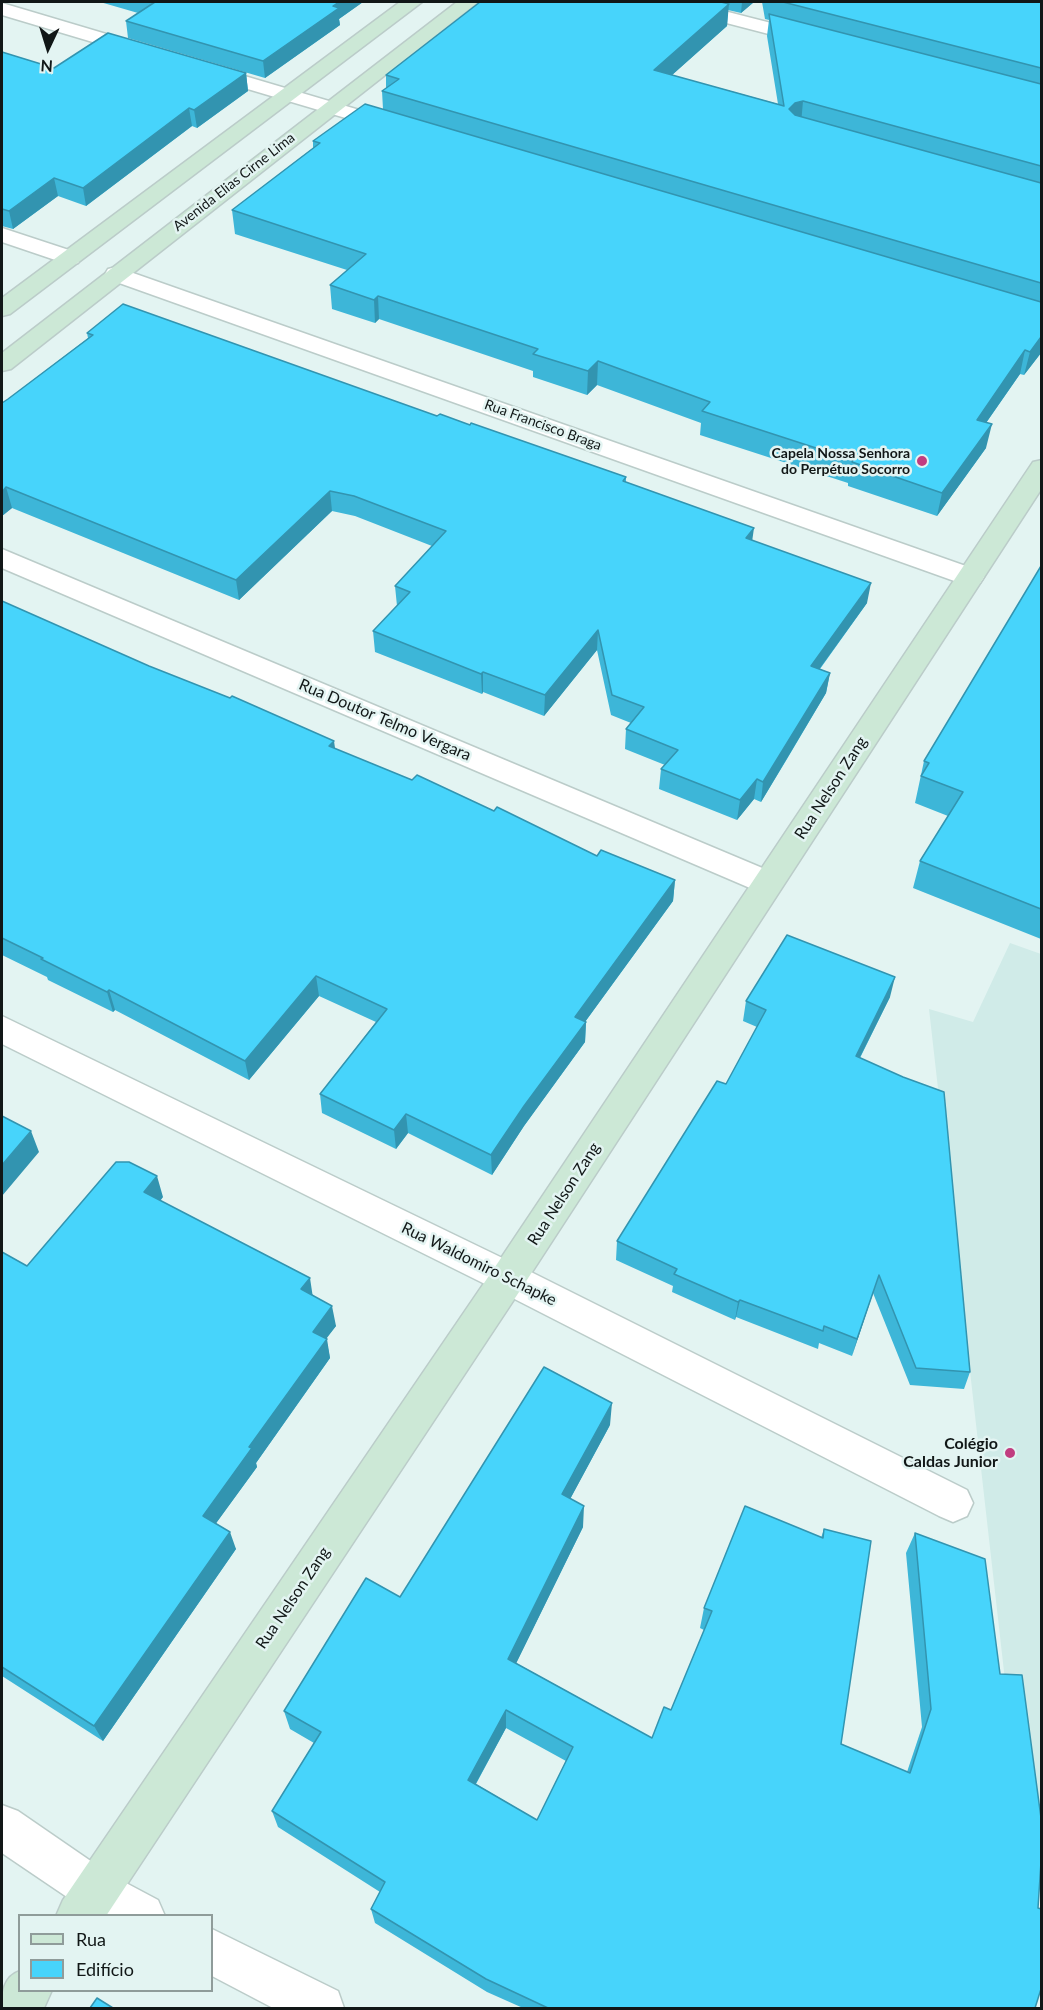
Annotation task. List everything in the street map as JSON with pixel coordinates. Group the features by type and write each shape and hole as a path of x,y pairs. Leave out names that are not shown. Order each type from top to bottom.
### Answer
{"street":[{"path":"2,309 412,2"},
{"name":"Avenida Elias Cirne Lima","path":"2,364 468,2"},
{"path":"668,2 826,43"},
{"path":"2,9 162,57"},
{"path":"184,64 411,131"},
{"path":"2,235 70,258"},
{"name":"Rua Francisco Braga","path":"116,274 970,577"},
{"name":"Rua Nelson Zang","path":"87,1904 508,1278 1041,468"},
{"name":"Rua Doutor Telmo Vergara","path":"2,558 768,883"},
{"name":"Rua Waldomiro Schapke","path":"2,1029 508,1278 953,1503"},
{"path":"2,1827 87,1904 133,1914"},
{"path":"213,1953 321,2008"},
{"path":"17,2008 28,1992"}],"shaded area":[{"name":"Colégio Caldas Junior","path":"1010,943 1041,954 1041,1864 1025,1857 929,1009 973,1022"}],"building":[{"path":"155,2 339,2 333,6 339,8 263,61 126,21"},
{"path":"480,2 721,2 729,4 654,70 784,106 769,14 1041,84 1041,166 803,101 795,103 789,109 795,115 1041,183 1041,283 382,91 399,79 386,75"},
{"path":"783,2 1041,2 1041,68"},
{"path":"108,33 246,73 194,110 189,108 83,188 54,178 9,211 2,209 2,52 54,68"},
{"path":"365,104 1041,302 1041,337 1030,352 1025,350 977,420 992,424 942,493 852,462 853,460 702,411 710,402 598,361 588,371 533,354 538,349 378,296 374,300 330,285 366,254 232,210 320,143 313,141"},
{"path":"123,304 437,416 440,414 470,425 471,423 626,477 623,481 754,528 746,538 871,583 811,666 830,673 763,782 757,779 740,800 661,769 678,750 626,729 644,707 612,695 598,630 545,695 483,672 481,674 373,631 410,592 395,586 446,531 354,496 330,491 236,580 6,487 2,492 2,403 93,335 87,333"},
{"path":"1041,566 1041,909 920,861 963,792 921,776 929,763 924,761"},
{"path":"2,601 149,666 230,698 232,696 334,741 329,746 412,780 417,775 494,811 497,807 597,856 601,850 675,880 575,1017 586,1022 491,1155 406,1114 394,1130 320,1094 387,1009 316,976 245,1061 109,990 107,992 2,938"},
{"path":"787,935 895,977 856,1056 944,1092 970,1372 916,1368 879,1275 857,1339 824,1326 823,1331 740,1300 738,1302 674,1274 677,1269 617,1241 717,1081 726,1084 766,1010 746,1001"},
{"path":"2,1116 31,1131 2,1165"},
{"path":"116,1162 129,1162 157,1176 144,1192 310,1278 301,1289 332,1306 313,1332 327,1339 249,1447 252,1448 203,1516 230,1532 94,1726 2,1667 2,1252 27,1266"},
{"path":"544,1367 612,1403 562,1494 584,1506 508,1659 652,1738 664,1707 671,1710 712,1611 704,1608 745,1506 823,1538 824,1529 871,1541 841,1744 910,1773 931,1709 915,1533 985,1559 1000,1674 1022,1675 1041,1818 1038,1908 1041,1909 1041,1989 1035,2008 548,2008 486,1979 371,1909 385,1882 272,1811 321,1732 284,1711 366,1578 400,1597","holes":["506,1710 573,1747 537,1820 468,1780"]},
{"path":"97,1998 113,2008 90,2008"}],"place":[{"name":"Capela Nossa Senhora do Perpétuo Socorro","path":"922,461"},
{"name":"Colégio Caldas Junior","path":"1010,1453"}]}
